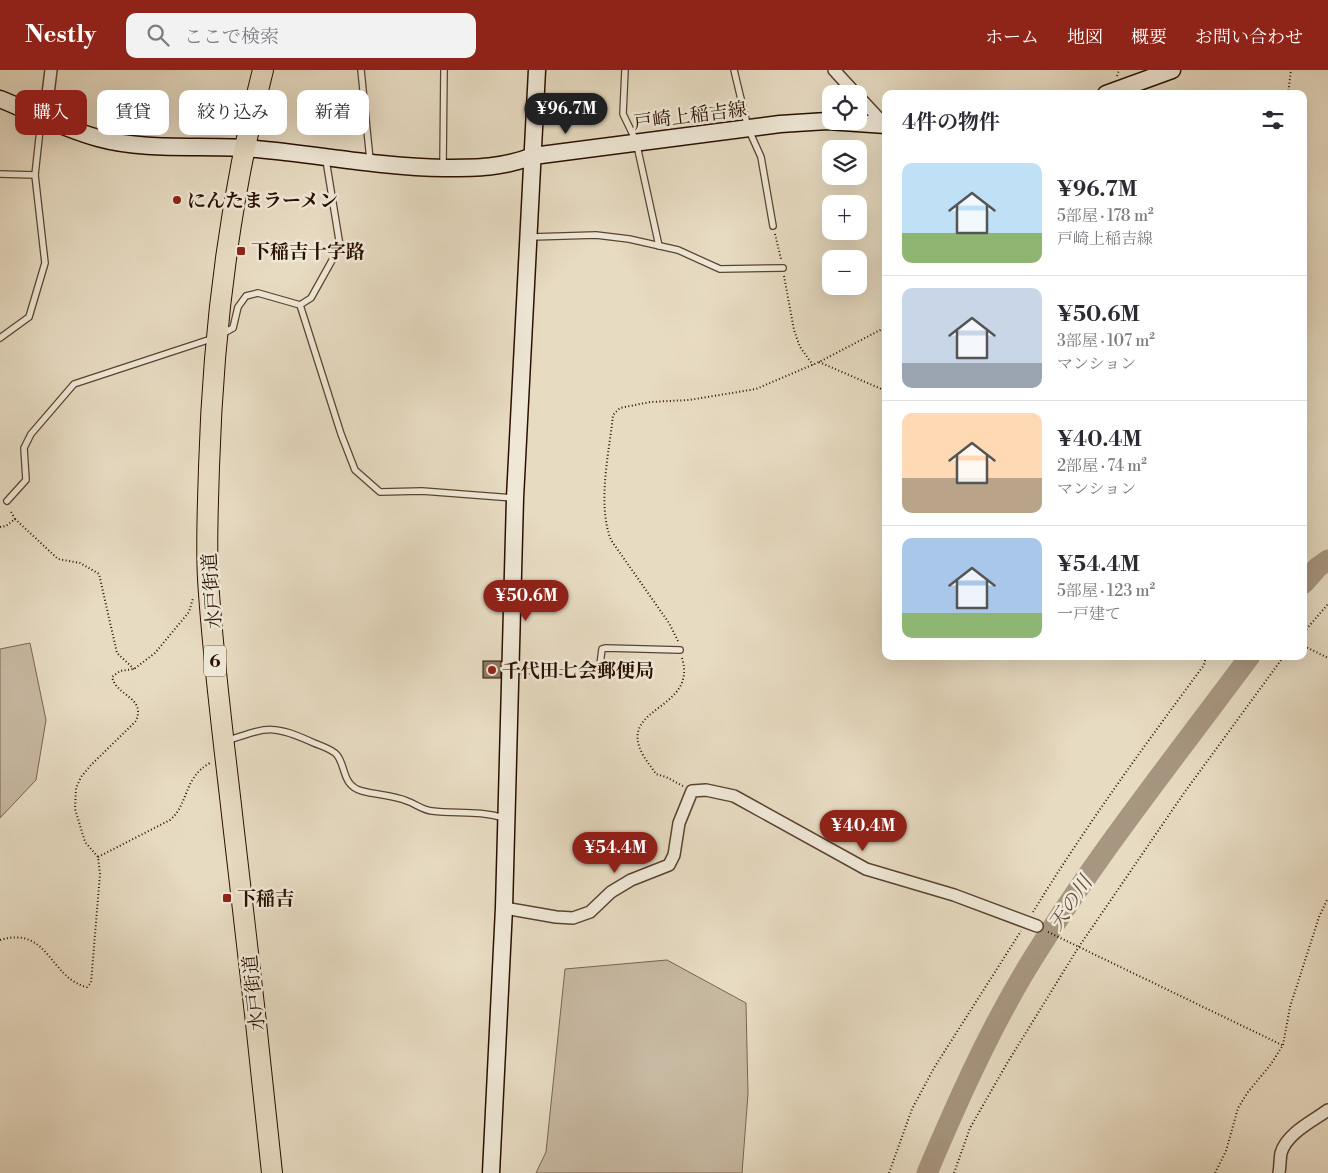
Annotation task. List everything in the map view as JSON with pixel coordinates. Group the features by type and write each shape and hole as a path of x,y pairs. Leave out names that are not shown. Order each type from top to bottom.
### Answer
{"highway":[{"name":"水戸街道","path":"263,70 245,148 229,233 217,336 210,424 207,523 208,578 225,752 272,1173"}],"street":[{"path":"48,90 51,70"},
{"path":"491,1173 504,908 515,498 537,70"},
{"path":"834,70 848,85"},
{"path":"1117,90 1172,70"},
{"name":"戸崎上稲吉線","path":"0,98 15,105"},
{"path":"867,106 882,122"},
{"name":"戸崎上稲吉線","path":"87,134 129,144 245,148 416,167 489,168 513,164 533,156 780,124 827,121 882,125"},
{"path":"504,908 556,918 573,918 590,912 611,892 631,880 669,865 674,855 679,823 692,791 706,790 734,796 866,870 954,895 1032,924"},
{"path":"1279,1173 1282,1152 1286,1144 1294,1135 1328,1110"}],"lane":[{"path":"361,70 370,162"},
{"path":"443,168 444,70"},
{"path":"625,70 623,114 636,142 659,246"},
{"path":"734,70 748,128 761,157 773,226"},
{"path":"0,338 29,317 45,263 35,175 41,135"},
{"path":"6,501 26,480 24,448 31,434 74,384 217,336 233,328 238,307 246,296 258,293 300,305 311,298 340,246 326,156"},
{"path":"0,174 35,175"},
{"path":"529,237 596,235 629,239 678,250 720,270 783,268"},
{"path":"300,305 341,434 355,470 380,492 422,491 515,498"},
{"path":"509,670 599,672 602,650 606,648 680,650"},
{"path":"225,752 259,731 275,728 290,732 330,750 338,756 348,780 355,788 362,791 408,801 430,811 484,813 506,819"}],"path":[{"path":"1288,90 1291,70"},
{"path":"773,226 794,330 800,346 813,365"},
{"path":"692,791 666,777 656,774 642,754 638,739 638,727 643,719 669,701 683,679 684,664 673,629 617,549 605,526 604,510 613,415 620,408 650,402 689,400 756,389 813,365 882,329"},
{"path":"818,362 882,389"},
{"path":"6,501 14,519 58,559 80,563 99,574 118,653 134,669"},
{"path":"0,527 6,526 14,519"},
{"path":"0,940 24,938 34,942 47,952 69,979 87,987 92,983 100,874 98,857 85,842 74,809 76,788 81,777 91,765 136,721 139,714 138,704 114,684 112,677 120,671 134,669 154,653 189,612 196,583 208,578"},
{"path":"1307,628 1328,604"},
{"path":"1307,648 1328,658"},
{"path":"889,1173 912,1110 934,1068 1032,924 1068,856 1130,764 1204,665 1205,660"},
{"path":"954,1173 970,1128 1006,1065 1078,948 1189,785 1281,660"},
{"path":"98,857 178,814 189,782 203,767 225,752"},
{"path":"1215,1173 1226,1151 1238,1108 1272,1064 1283,1045 1290,1007 1318,917 1328,898"},
{"path":"1032,924 1078,948 1283,1045"}],"shaded area":[{"path":"30,643 46,720 36,780 0,818 0,649"},
{"path":"667,960 746,1003 748,1094 742,1173 536,1173 546,1152 565,969"}],"building":[{"path":"483,661 501,661 501,678 483,678"}],"waterway":[{"name":"天の川","path":"1307,580 1318,567 1328,560"},
{"name":"天の川","path":"927,1173 984,1046 1024,973 1105,851 1247,660"}],"place":[{"name":"にんたまラーメン","path":"177,200"},
{"name":"下稲吉十字路","path":"241,251"},
{"name":"千代田七会郵便局","path":"492,670"},
{"name":"下稲吉","path":"227,898"}]}
